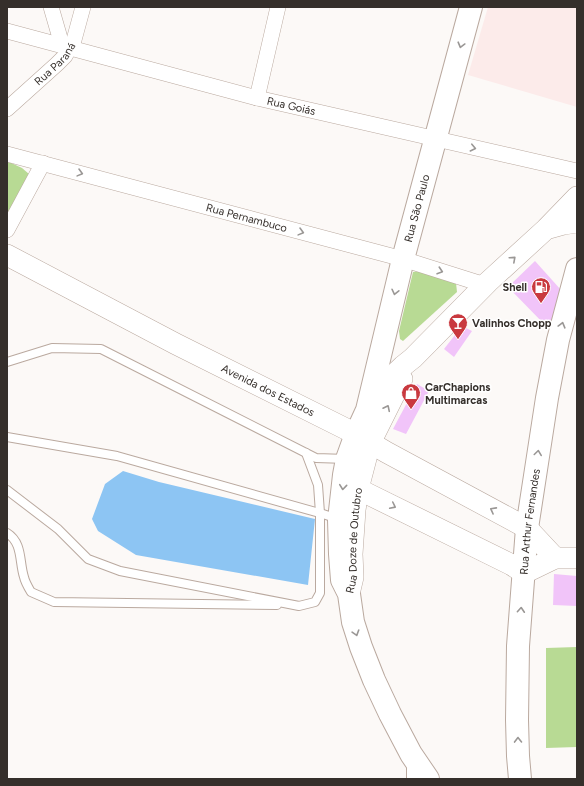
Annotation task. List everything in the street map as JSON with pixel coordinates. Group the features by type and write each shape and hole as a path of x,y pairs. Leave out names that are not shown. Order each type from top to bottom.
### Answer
{"main road":[{"name":"Rua São Paulo","path":"367,410 403,259 471,7"},
{"path":"546,229 577,197"},
{"name":"Rua Doze de Outubro","path":"349,594 353,577 352,554 355,510 367,410 384,384 402,366 414,358 484,285 546,229 577,222"},
{"name":"Avenida dos Estados","path":"7,255 176,344 363,439 527,528 555,558"},
{"name":"Rua Arthur Fernandes","path":"520,779 518,749 518,646 527,528 547,398 558,340 577,269"},
{"name":"Rua Doze de Outubro","path":"349,594 342,580 329,516 344,475 348,459 394,393 414,358"},
{"path":"358,489 524,572 555,558 577,558"},
{"path":"349,594 353,622 374,680 411,754 428,779"}],"street":[{"path":"51,7 66,47"},
{"name":"Rua Paraná","path":"7,109 65,56 66,47 78,27 83,7"},
{"path":"257,98 278,7"},
{"name":"Rua Goiás","path":"7,31 257,98 577,171"},
{"name":"Rua Pernambuco","path":"7,154 403,259 484,285"},
{"path":"7,230 43,163"}],"lane":[{"path":"7,362 52,348 101,349 316,458 348,459"},
{"path":"7,437 117,456 329,516"},
{"path":"7,534 12,537 20,552 24,578 31,592 54,602 299,606 315,602 320,593 329,516 306,453"},
{"path":"7,490 58,529 88,558 113,568 299,606"},
{"path":"411,754 412,779"}],"shaded area":[{"path":"488,7 577,7 577,107 468,75"}],"green space":[{"path":"7,161 22,168 29,174 7,220"},
{"path":"419,271 456,283 457,292 403,341 400,339 399,331 413,272"},
{"path":"577,647 577,747 546,748 546,648"}],"water":[{"path":"123,471 159,482 315,519 308,585 136,555 98,531 92,519 105,484"}],"building":[{"name":"Shell","path":"535,261 561,290 554,318 546,326 508,287"},
{"name":"Valinhos Chopp","path":"462,326 472,331 454,357 444,349"},
{"name":"CarChapions Multimarcas","path":"417,384 429,391 406,434 393,429"},
{"path":"554,574 577,576 577,606 553,605"}],"place":[{"name":"Shell","path":"541,304"},
{"name":"Valinhos Chopp","path":"458,340"},
{"name":"CarChapions Multimarcas","path":"411,410"}]}
